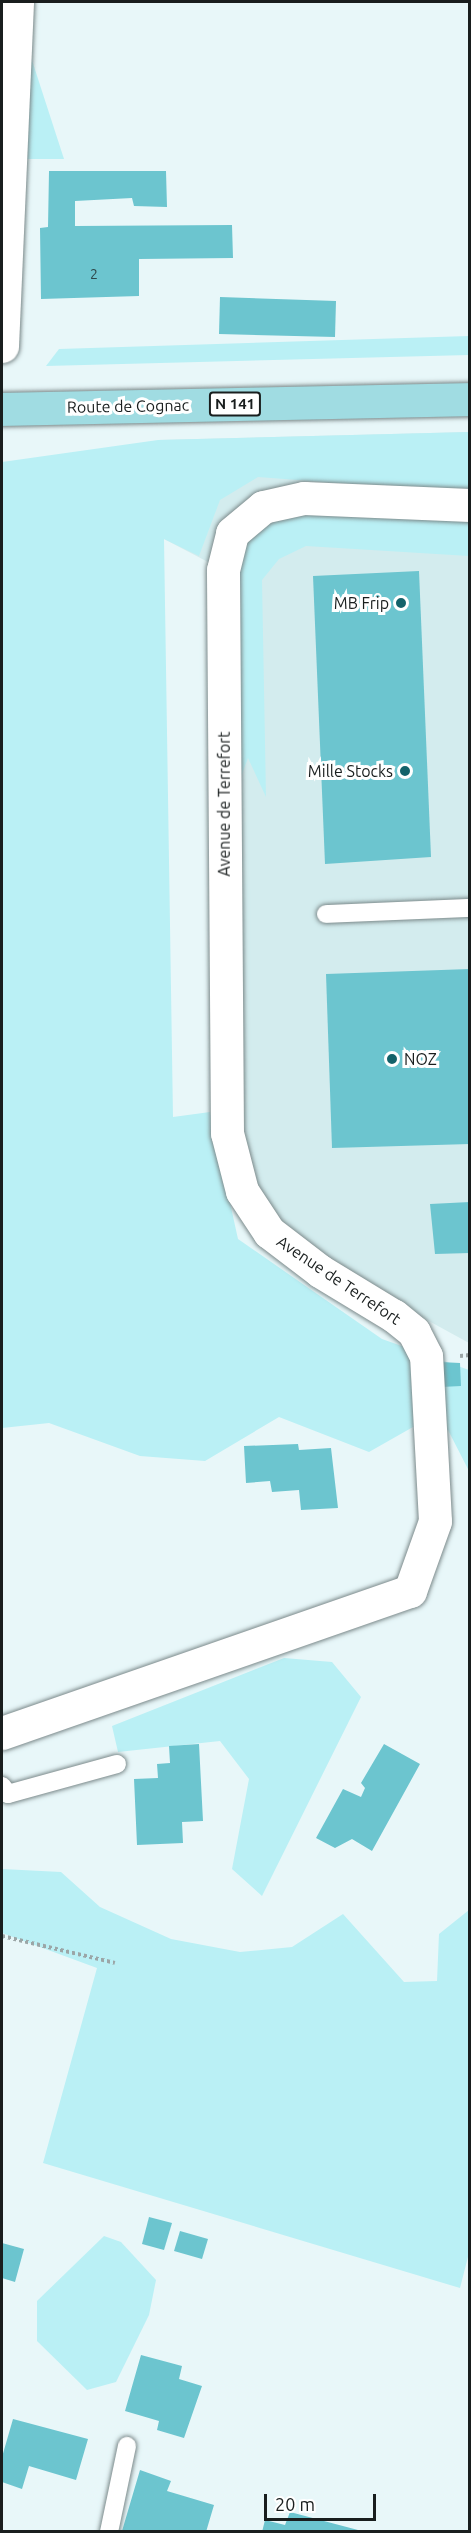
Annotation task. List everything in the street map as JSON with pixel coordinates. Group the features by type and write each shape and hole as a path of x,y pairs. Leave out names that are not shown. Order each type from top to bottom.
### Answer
{"main road":[{"name":"Route de Cognac","path":"2,409 470,399"}],"street":[{"path":"2,346 17,2"},
{"name":"Avenue de Terrefort","path":"8,1726 410,1591 435,1521 426,1356 414,1332 394,1316 320,1271 269,1232 242,1191 227,1133 223,570 232,533 263,507 304,498 470,505"}],"lane":[{"path":"326,914 470,908"},
{"path":"2,1786 8,1794 117,1764"},
{"path":"109,2532 128,2446"}],"path":[{"path":"2,1936 115,1963"}],"shaded area":[{"path":"28,48 64,159 22,159"},
{"path":"469,336 469,355 46,366 59,349"},
{"path":"469,432 469,1343 396,1303 268,1217 236,1132 229,573 164,539 158,440"},
{"path":"469,432 469,493 258,477 220,500 199,556 164,539 173,1117 210,1112 238,1239 382,1339 469,1370 469,1471 448,1430 413,1427 369,1452 279,1417 205,1461 140,1456 49,1423 2,1428 2,462 158,440"},
{"path":"317,514 469,521 469,556 306,546 279,559 262,580 266,797 248,758 239,782 229,572 245,539 274,520"},
{"path":"284,1658 332,1662 361,1697 262,1896 232,1869 249,1779 220,1741 118,1752 112,1726"},
{"path":"2,1869 61,1872 100,1907 171,1939 240,1952 292,1947 343,1914 404,1982 437,1981 439,1934 469,1910 470,2249 460,2288 43,2163 97,1968 2,1933"},
{"path":"104,2236 121,2242 156,2280 149,2315 116,2382 87,2390 37,2341 37,2301"}],"building":[{"path":"49,171 166,171 167,207 134,206 132,198 75,201 75,226 232,225 233,258 139,259 139,296 41,299 40,228 48,227"},
{"path":"220,297 336,301 335,337 219,334"},
{"path":"419,571 431,857 325,864 313,576"},
{"name":"NOZ","path":"470,969 470,1144 332,1148 326,974"},
{"path":"470,1202 470,1253 435,1254 430,1204"},
{"path":"440,1362 460,1363 461,1386 441,1387"},
{"path":"298,1444 299,1450 331,1448 338,1508 301,1510 299,1490 272,1492 270,1481 246,1483 244,1446"},
{"path":"199,1744 203,1821 182,1822 183,1843 137,1845 134,1779 158,1778 157,1764 170,1763 169,1746"},
{"path":"384,1744 420,1764 372,1851 352,1839 335,1848 316,1838 343,1789 361,1797 365,1788 361,1783"},
{"path":"149,2217 172,2223 164,2250 142,2244"},
{"path":"180,2231 208,2239 202,2259 174,2251"},
{"path":"2,2243 24,2249 15,2282 2,2278"},
{"path":"141,2355 182,2366 179,2379 202,2386 184,2438 157,2430 159,2421 125,2411"},
{"path":"13,2419 88,2439 76,2480 29,2466 22,2489 2,2482 2,2457"},
{"path":"140,2470 171,2481 167,2491 214,2505 206,2532 122,2531"},
{"path":"290,2512 358,2530 262,2532 265,2520 285,2525"}],"place":[{"name":"MB Frip","path":"401,603"},
{"name":"Mille Stocks","path":"405,771"},
{"name":"NOZ","path":"392,1059"}]}
